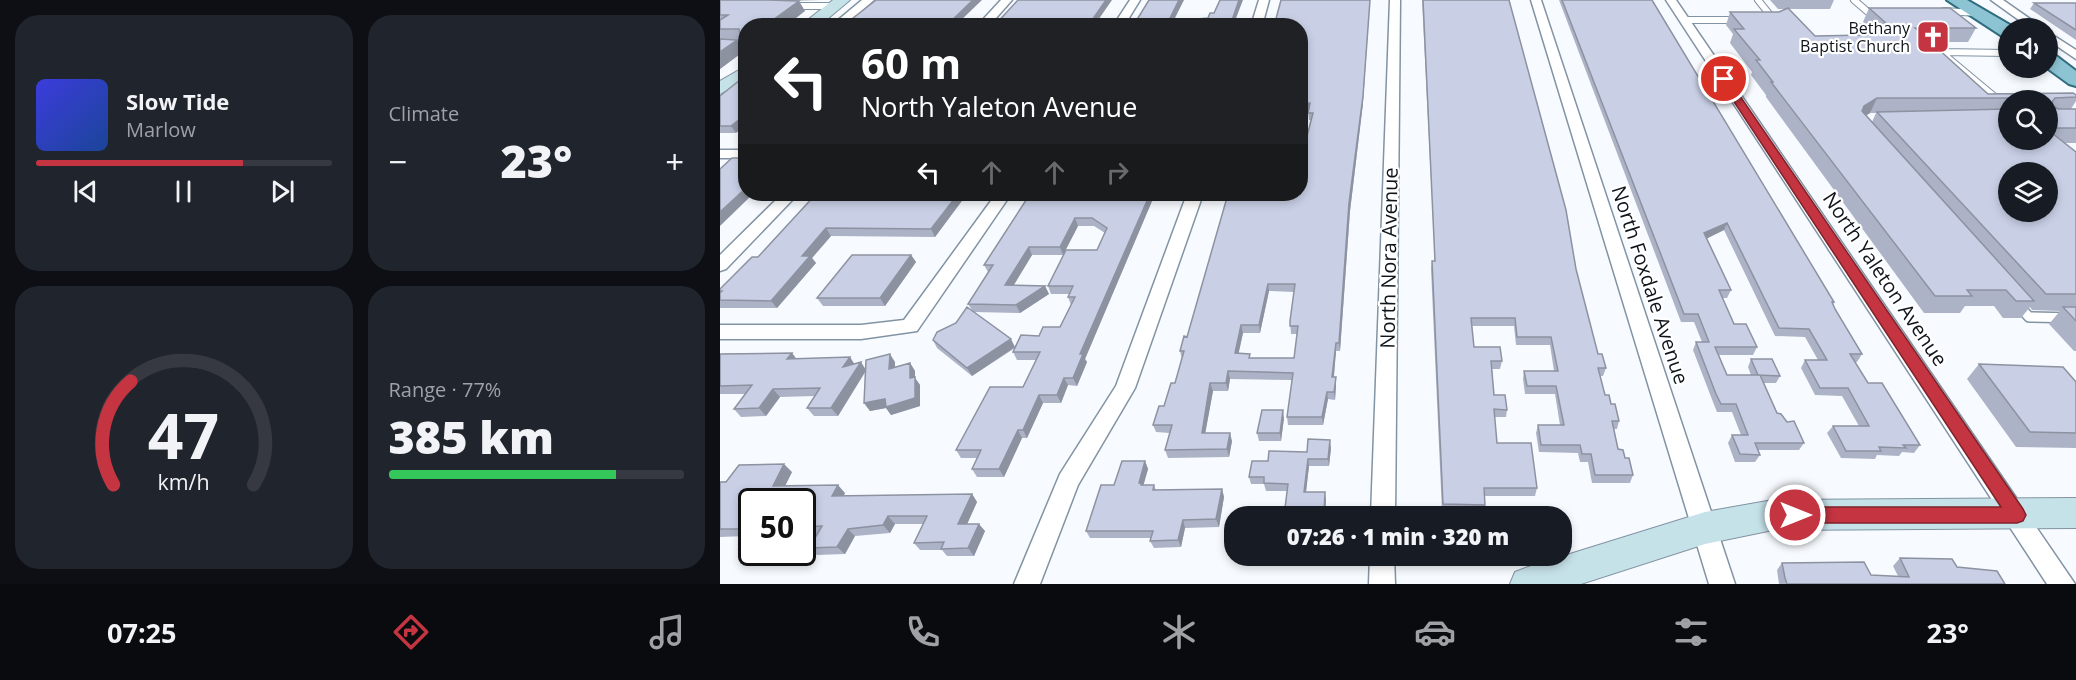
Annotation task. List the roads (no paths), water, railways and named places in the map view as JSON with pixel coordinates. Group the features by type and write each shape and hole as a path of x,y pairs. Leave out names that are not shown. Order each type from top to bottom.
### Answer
{"main road":[{"path":"1955,0 1998,25"},
{"path":"1967,0 1980,13"},
{"path":"818,18 838,3"},
{"path":"2058,66 2076,80"},
{"path":"720,89 738,77"},
{"path":"1528,584 1705,528 1773,515 2076,513"}],"street":[{"path":"846,18 869,0"},
{"path":"990,18 1007,0"},
{"path":"1123,18 1135,0"},
{"path":"1258,18 1264,0"},
{"name":"North Nora Avenue","path":"1383,506 1395,0"},
{"name":"North Foxdale Avenue","path":"1536,0 1722,584"},
{"name":"North Yaleton Avenue","path":"1671,0 2062,584"},
{"path":"1996,0 2022,18"},
{"path":"2058,42 2076,55"},
{"path":"720,45 738,46"},
{"path":"720,154 738,154"},
{"path":"720,264 783,201"},
{"path":"720,332 861,332 910,326 998,201"},
{"path":"1027,584 1068,481 1125,388 1192,201"},
{"path":"1382,566 1382,584"}],"lane":[{"path":"1758,0 1773,20 1763,20"},
{"path":"1854,0 1868,12 1887,12"},
{"path":"779,6 838,3"},
{"path":"1938,11 1980,13"},
{"path":"1684,20 1742,20"},
{"path":"1998,53 1941,52 1995,97 1998,97"},
{"path":"2014,300 2029,318 2076,318"}],"place":[{"name":"Bethany Baptist Church","path":"1933,37"}]}
